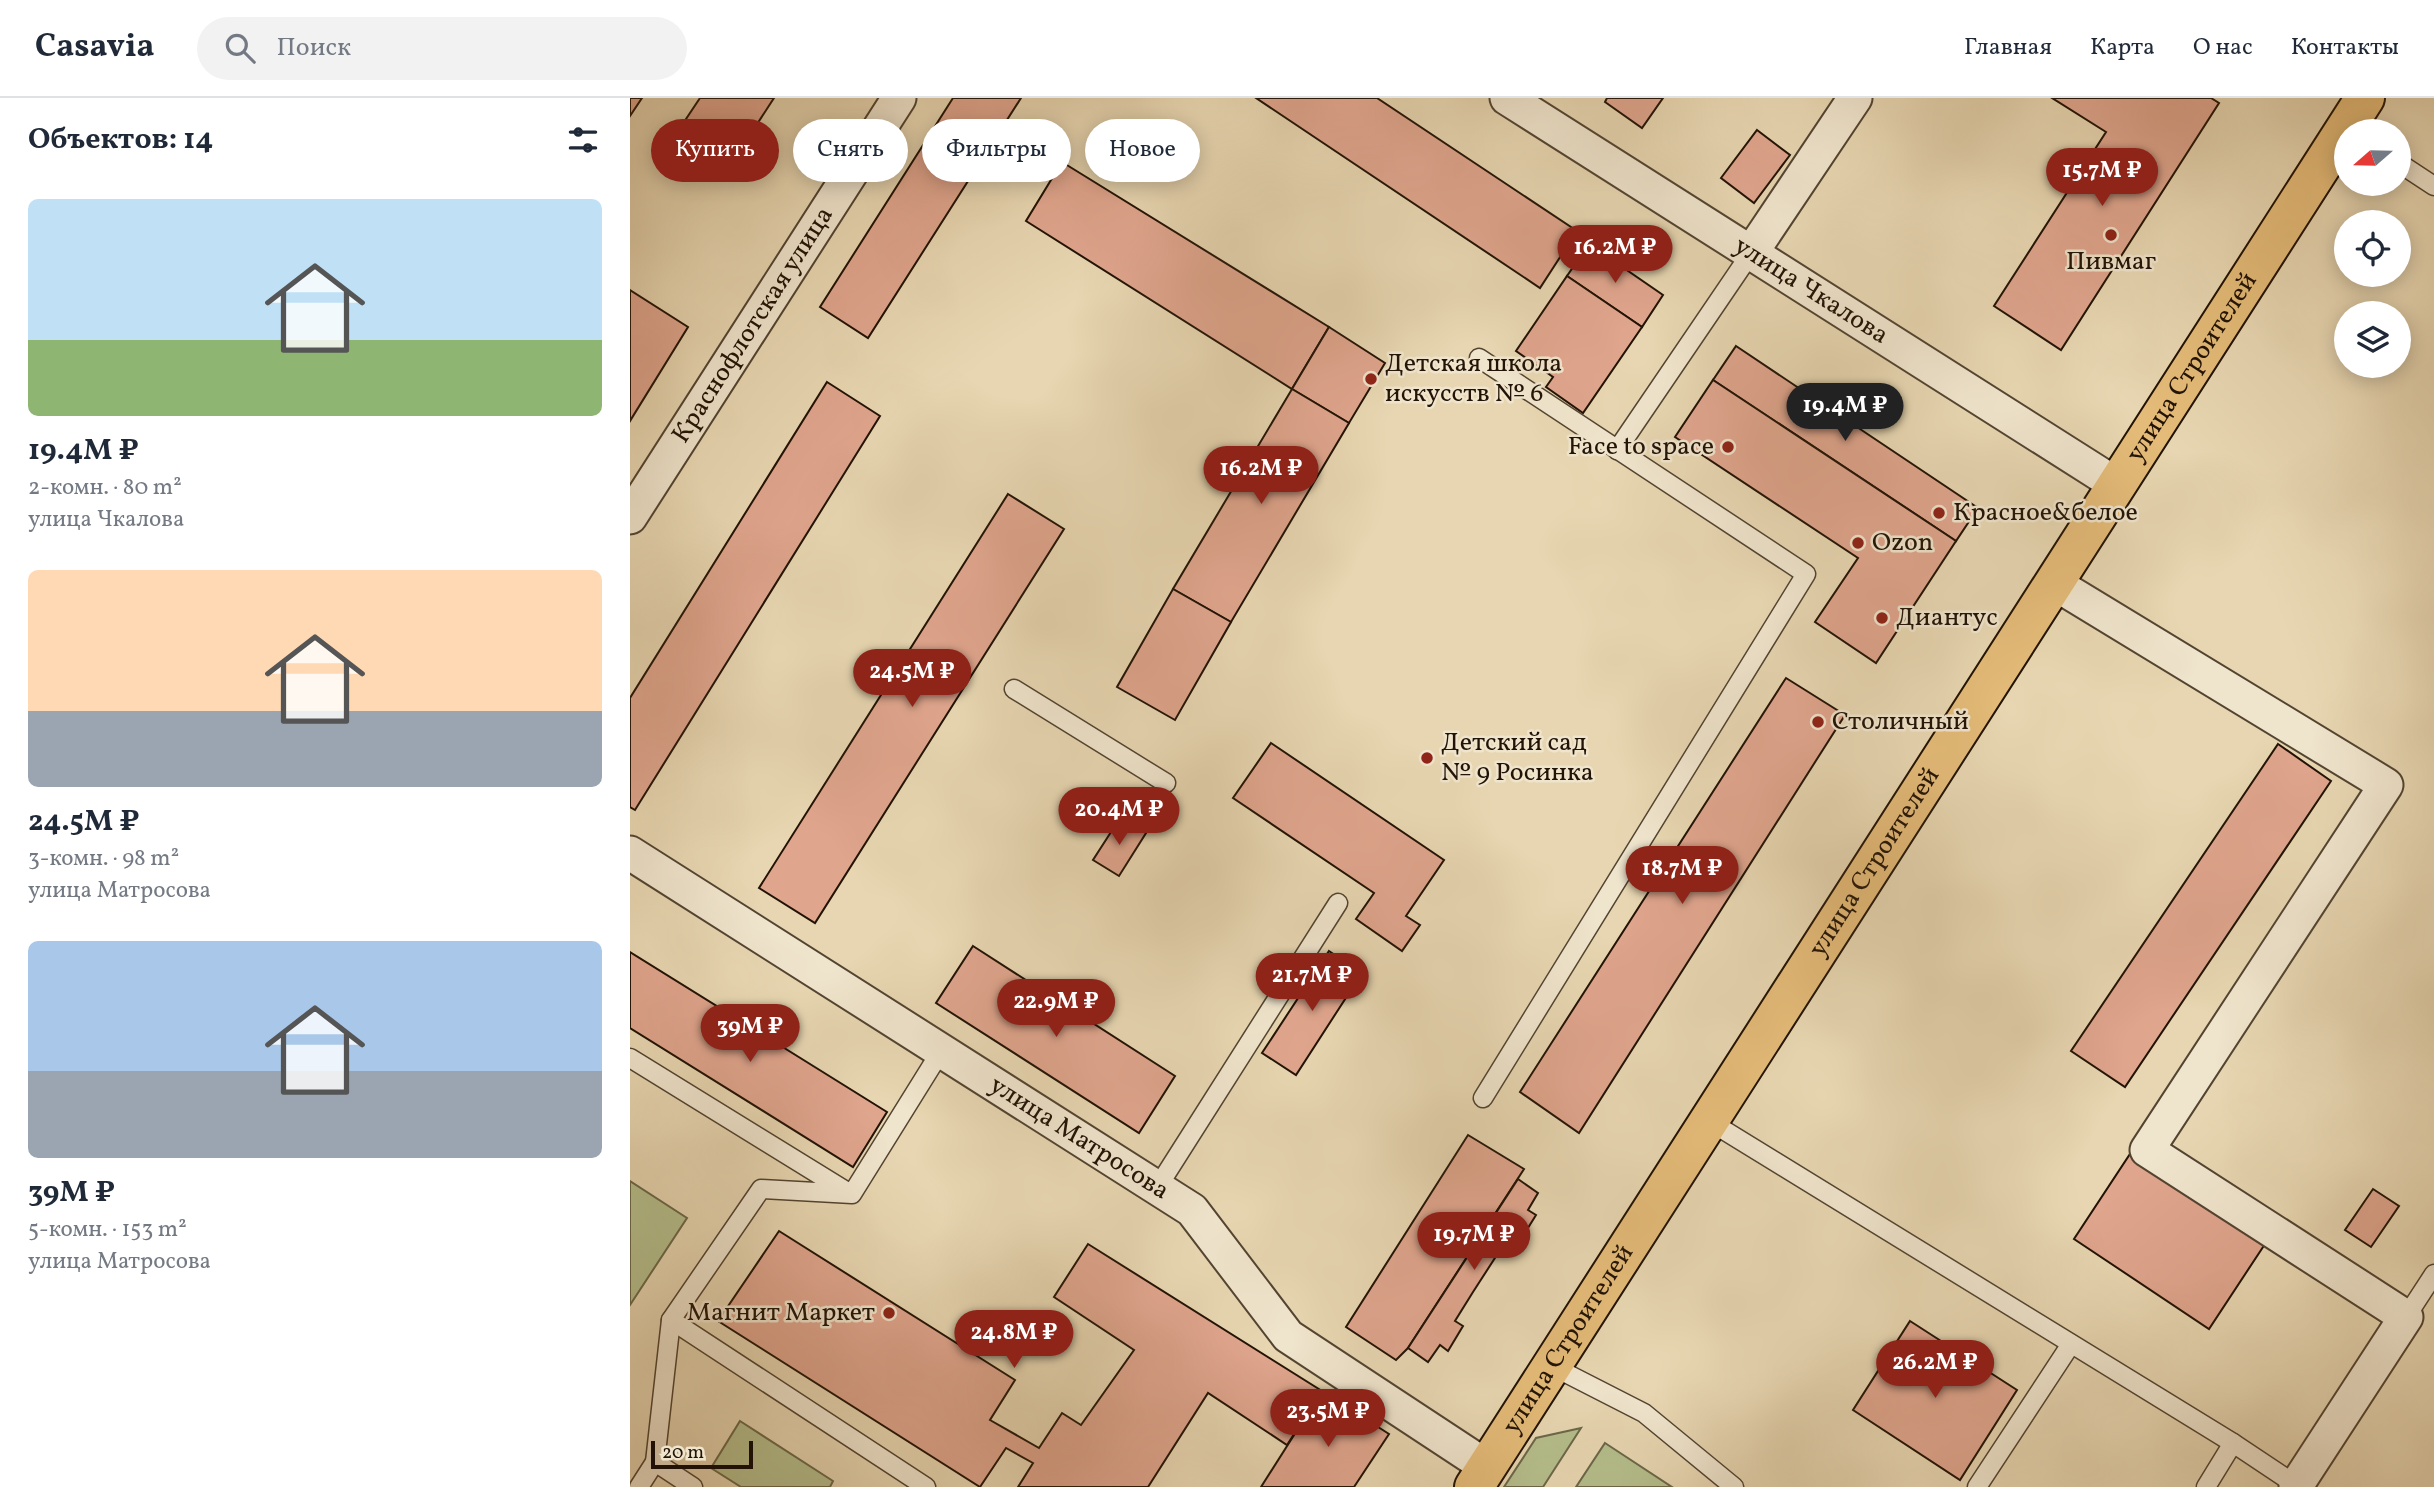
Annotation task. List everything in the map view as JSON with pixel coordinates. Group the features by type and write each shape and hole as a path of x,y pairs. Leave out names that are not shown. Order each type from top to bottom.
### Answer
{"main road":[{"name":"улица Строителей","path":"1481,1477 2334,150"}],"street":[{"name":"Краснофлотская улица","path":"630,517 899,98"},
{"name":"улица Чкалова","path":"1507,98 2117,485"},
{"path":"1751,253 1855,98"},
{"path":"2054,583 2386,785 2147,1150 2406,1317 2297,1486"},
{"name":"улица Матросова","path":"630,853 1192,1210 1288,1336 1481,1477"}],"lane":[{"path":"2412,172 2434,186"},
{"path":"1618,450 1751,253"},
{"path":"1479,358 1806,574 1483,1098"},
{"path":"1014,689 1166,783"},
{"path":"1157,1188 1338,903"},
{"path":"852,1194 941,1051"},
{"path":"630,1058 852,1194"},
{"path":"1709,1121 2233,1443 2297,1486"},
{"path":"639,1487 655,1462 671,1320 761,1189 852,1194"},
{"path":"2406,1317 2434,1274"},
{"path":"671,1320 926,1487"},
{"path":"1977,1487 2071,1344"},
{"path":"1552,1366 1644,1413 1734,1487"},
{"path":"2206,1487 2233,1443"},
{"path":"655,1462 693,1487"}],"green space":[{"path":"630,1181 687,1218 630,1305"},
{"path":"740,1421 833,1481 830,1487 741,1487 711,1468"},
{"path":"1581,1428 1543,1487 1504,1487 1536,1438"},
{"path":"1605,1443 1672,1487 1576,1487"}],"building":[{"path":"630,98 642,98 630,116"},
{"path":"700,98 774,98 760,119 686,119"},
{"path":"953,98 1021,98 1008,119 940,119"},
{"path":"1256,98 1377,98 1577,231 1540,288"},
{"path":"1607,98 1663,98 1642,128 1605,102"},
{"path":"2052,98 2211,98 2219,103 2061,350 1994,306 2106,132"},
{"path":"1757,130 1790,155 1754,203 1721,178"},
{"path":"922,147 922,182 967,182 868,338 820,307 900,182 908,182 908,169"},
{"path":"1071,168 1085,176 1085,182 1094,182 1329,327 1292,389 1026,221 1050,182 1071,182"},
{"path":"1589,244 1663,295 1642,327 1567,276"},
{"path":"1567,276 1642,327 1583,413 1546,387 1553,377 1516,351"},
{"path":"630,290 688,327 630,421"},
{"path":"1329,327 1385,363 1349,423 1292,389"},
{"path":"1736,346 1978,508 1956,541 1713,380"},
{"path":"1713,380 1956,541 1876,663 1815,622 1858,558 1675,437"},
{"path":"827,382 880,416 635,810 630,807 630,698"},
{"path":"1292,389 1349,423 1231,622 1173,589"},
{"path":"1008,494 1064,529 815,923 759,888"},
{"path":"1173,589 1231,622 1175,720 1117,687"},
{"path":"1786,678 1845,715 1579,1133 1520,1092"},
{"path":"1271,743 1444,860 1406,916 1420,925 1402,951 1356,919 1374,893 1233,798"},
{"path":"2278,744 2331,781 2125,1087 2071,1051"},
{"path":"1120,818 1146,833 1119,876 1093,860"},
{"path":"973,946 1175,1076 1139,1133 936,1003"},
{"path":"1329,951 1362,973 1296,1075 1262,1053"},
{"path":"630,952 887,1112 853,1167 630,1028"},
{"path":"1468,1135 1524,1169 1408,1348 1396,1360 1346,1327"},
{"path":"2130,1154 2265,1244 2209,1329 2074,1239"},
{"path":"1518,1179 1538,1193 1528,1210 1536,1215 1523,1236 1513,1230 1455,1321 1463,1326 1448,1351 1440,1345 1428,1362 1408,1348"},
{"path":"2373,1189 2399,1206 2371,1247 2345,1230"},
{"path":"779,1231 1015,1380 990,1420 1039,1448 1062,1413 1081,1425 1134,1350 1054,1297 1088,1244 1322,1391 1287,1445 1208,1393 1148,1487 1018,1487 1033,1463 1006,1448 980,1487 718,1321"},
{"path":"1910,1321 2017,1390 1960,1480 1853,1410"},
{"path":"1322,1391 1389,1434 1354,1487 1261,1487"}],"place":[{"name":"Пивмаг","path":"2111,235"},
{"name":"Детская школа искусств № 6","path":"1371,379"},
{"name":"Face to space","path":"1728,447"},
{"name":"Красное&белое","path":"1939,513"},
{"name":"Ozon","path":"1858,543"},
{"name":"Диантус","path":"1882,618"},
{"name":"Столичный","path":"1818,722"},
{"name":"Детский сад № 9 Росинка","path":"1427,758"},
{"name":"Магнит Маркет","path":"889,1313"}]}
